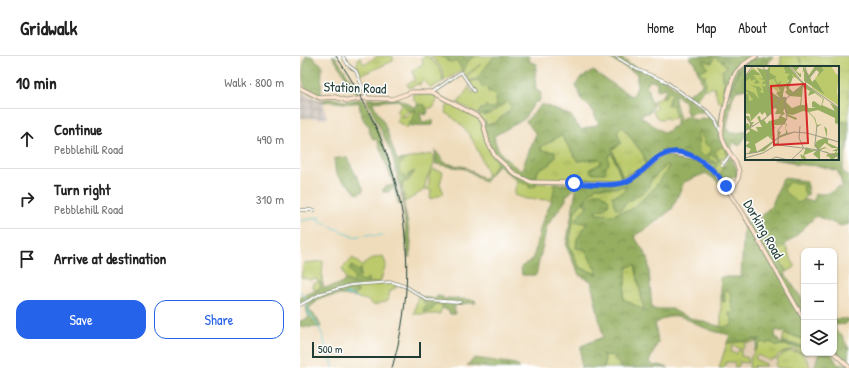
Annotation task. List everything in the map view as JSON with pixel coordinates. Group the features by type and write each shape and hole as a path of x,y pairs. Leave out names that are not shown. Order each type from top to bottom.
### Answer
{"main road":[{"path":"729,191 735,185 739,172 732,154 725,145 721,129 735,73 756,56"},
{"name":"Station Road","path":"301,88 320,98 335,97 348,101 367,98 392,100 412,92 432,92"},
{"name":"Dorking Road","path":"432,92 479,117 483,122 488,143 495,156 507,168 524,180 558,183 615,184 632,179 656,159 670,153 694,157 706,163 724,184 750,224 801,315"},
{"path":"724,184 730,186 735,185"},
{"path":"837,356 848,366"}],"street":[{"path":"343,56 348,65 356,71 367,98"},
{"path":"615,56 636,69 665,81 707,111 721,129"},
{"path":"432,92 461,72 474,91"},
{"path":"722,165 732,154"},
{"path":"300,210 314,210"},
{"path":"300,305 322,293 351,285 392,282 407,287 427,300 460,302"}],"shaded area":[{"path":"300,90 308,96 323,100 327,119 300,118"},
{"path":"750,340 801,346 801,356 817,356 814,368 719,368 727,343"}],"green space":[{"path":"306,56 311,56 322,65 321,96 314,95 309,92 303,83 303,70"},
{"path":"332,56 335,56 358,91 357,94"},
{"path":"377,56 393,56 393,61 361,75 357,66 358,58 361,58 362,62 366,64"},
{"path":"424,56 428,56 439,68 443,78 442,82 431,88 423,80 419,83 420,85 417,84 409,88 407,84 415,80 412,70 423,64 422,58"},
{"path":"430,56 444,57 448,62 451,61 452,63 457,61 462,70 443,82 444,74 438,64"},
{"path":"441,56 476,56 469,60 463,72"},
{"path":"476,56 494,56 477,79 469,81 466,77 481,64 465,76 463,72 469,60"},
{"path":"494,56 529,56 530,62 537,64 535,76 536,90 541,93 539,102 535,102 524,119 494,136 495,142 503,156 521,171 536,134 526,121 542,104 571,116 581,130 599,124 590,106 583,102 576,86 580,78 593,71 631,96 634,94 637,87 637,74 606,56 618,56 633,66 664,79 707,112 696,112 688,115 685,108 685,102 675,94 675,101 680,120 686,116 696,120 702,118 706,119 711,115 715,121 721,120 721,112 723,111 725,102 729,102 734,83 741,68 753,59 773,56 767,65 769,66 745,66 745,89 736,91 732,99 727,128 731,133 745,131 745,137 739,146 733,142 730,155 727,156 725,148 721,147 716,150 720,162 716,158 712,161 718,164 721,171 727,160 731,157 737,170 737,176 724,180 709,164 706,164 712,170 729,195 716,180 706,173 684,182 672,209 645,230 634,236 648,258 652,309 673,309 676,312 689,317 723,327 731,322 732,317 729,317 729,313 732,309 730,292 725,289 725,302 723,302 720,279 721,277 741,277 744,225 741,218 743,216 748,224 755,219 757,221 772,205 783,178 806,181 808,186 808,195 805,195 804,190 798,203 804,200 814,201 815,194 830,193 837,187 843,188 838,171 820,166 794,164 793,162 780,160 839,160 839,122 849,121 849,138 842,171 849,176 849,224 841,226 816,216 796,236 776,252 787,272 785,274 801,298 801,338 776,330 775,335 780,343 801,346 801,348 783,345 776,346 773,343 769,342 767,344 761,342 754,351 758,343 755,342 761,339 727,343 730,335 710,330 682,317 670,316 655,324 658,342 649,362 654,366 659,365 669,368 619,368 620,366 612,355 606,356 602,354 605,359 604,368 581,368 581,346 603,337 591,281 579,275 566,246 577,185 569,194 566,195 566,200 547,226 536,275 522,275 521,267 533,259 542,222 552,200 555,184 577,184 579,180 597,178 614,180 622,179 612,153 608,156 609,164 606,167 605,173 591,173 590,169 600,164 601,161 598,159 578,161 561,135 541,147 541,150 555,152 555,157 548,166 540,168 537,173 536,186 529,188 529,185 520,183 498,165 485,182 466,169 436,164 435,150 445,163 465,167 484,179 497,163 489,150 482,125 484,125 485,121 487,121 486,125 494,123 510,111 504,103 488,114 477,114 486,105 489,108 495,101 487,87 482,89 481,83 476,78","holes":["649,81 657,82 657,89 667,89 662,96 663,98 671,91 669,103 667,104 668,107 673,107 676,117 676,126 670,128 667,132 663,132 641,117 641,115 650,112 653,105 650,99 649,90 646,87","622,126 643,154 646,164 623,178 612,149 621,143 617,131","667,165 669,166 651,191 641,202 629,211 623,211 612,215 596,214 596,210 604,209 608,205 609,200 601,193 595,193 583,203 587,206 575,221 587,224 577,239 576,248 585,249 598,275 579,267 569,244 575,211 596,187 614,188 625,186 626,189 618,195 612,196 616,209 621,209 626,203 648,189 651,180","635,265 644,310 623,299 627,267"]},
{"path":"690,56 755,56 740,67 726,99 722,70 726,68 722,61 704,62 708,68 700,71 710,81 696,100 687,95 702,85 702,83 694,61 690,60"},
{"path":"781,56 798,56 799,60 801,60 802,66 781,66"},
{"path":"798,56 849,56 849,121 839,122 839,66 802,66 801,60 799,60"},
{"path":"714,57 722,61 727,68 722,70 726,99 724,104 718,101 714,87 706,90 704,88 706,84 705,75 701,74 699,71 708,68 704,62 706,60 712,63"},
{"path":"478,80 482,86 487,87 488,92 493,92 498,98 495,99 497,102 496,107 489,108 486,105 485,108 481,109 477,114 458,103 469,87 472,93 474,93 475,90 469,82"},
{"path":"671,91 673,92 667,104 668,106 670,104 673,107 676,117 668,120 666,116 663,120 657,118 652,111 657,107 653,101 662,96 663,98"},
{"path":"412,94 432,94 438,97 434,107 427,109 424,104 420,105 414,100"},
{"path":"331,98 344,101 363,99 375,124 390,163 399,205 394,187 388,192 383,192 383,189 386,186 394,185 377,140 373,139 369,131 370,127 362,116 359,102 323,102 323,100"},
{"path":"398,98 415,108 418,103 424,104 428,112 426,115 420,113 422,122 433,120 433,125 412,126 409,125 416,110 409,111 406,108 396,111 402,104 398,100 372,102 384,123 397,160 406,159 407,176 415,171 408,181 402,183 401,189 411,242 410,257 408,257 403,201 392,154 367,100"},
{"path":"449,101 478,118 489,150 497,163 488,176 477,148 467,132 454,118 445,113"},
{"path":"507,102 511,106 510,110 494,123 486,125 486,121 483,121 479,116 481,114 484,116 490,114"},
{"path":"402,104 409,111 402,115 403,118 411,112 416,111 407,128 396,121 400,115 396,111"},
{"path":"622,126 643,154 646,164 639,171 635,171 623,178 612,149 618,146 617,131"},
{"path":"700,130 705,144 710,146 712,151 704,157 699,153 698,132"},
{"path":"561,135 579,161 598,159 608,160 608,156 612,153 622,180 613,181 605,178 599,178 579,180 578,182 536,180 537,173 540,168 541,147"},
{"path":"721,147 725,148 727,156 721,158 723,166 721,171 722,174 720,174 715,169 718,164 708,158 711,155 720,162 715,151"},
{"path":"432,154 433,156 434,155 434,165 427,177 424,190 405,202 402,183 408,181 415,171 409,174 405,179 400,173 399,166 406,159"},
{"path":"342,157 347,158 364,190 358,194 336,174 334,159"},
{"path":"667,165 669,166 656,185 641,202 629,211 623,211 612,215 596,214 596,210 584,203 587,206 585,222 587,224 577,239 577,248 585,249 599,275 579,267 569,244 575,211 596,187 614,188 625,185 626,189 618,195 612,196 621,209 626,203 647,189 651,180"},
{"path":"432,169 443,172 440,184 444,194 430,199 431,190 426,189 429,185 429,176"},
{"path":"517,181 529,185 529,188 536,186 536,183 555,184 552,200 526,199 514,195"},
{"path":"790,182 802,184 805,195 804,200 798,203 784,191 786,185"},
{"path":"785,245 795,267 787,272 775,252"},
{"path":"381,256 386,264 380,282 369,283 368,278 362,282 357,278 360,277 361,268 358,271 351,265 349,269 355,277 352,284 350,281 346,280 342,268 353,258 362,266 371,259"},
{"path":"323,261 322,281 319,282 321,287 315,291 312,284 318,282 317,279 310,280 301,277 304,263"},
{"path":"635,264 644,310 623,299 627,267"},
{"path":"351,265 360,268 360,275 358,278 368,278 369,283 357,288 358,292 354,294 355,297 344,295 322,297 309,308 310,312 316,316 321,327 300,327 300,321 309,318 306,308 307,303 320,294 300,304 300,298 318,290 320,287 319,281 322,281 324,288 341,284 347,279 351,283 353,275 349,269"},
{"path":"390,283 397,287 390,291 388,301 373,305 367,300 358,298 354,294 358,292 357,285"},
{"path":"721,289 723,302 725,302 725,289 730,292 732,309 735,311 734,313 729,313 729,316 732,317 732,326 719,327 721,325"},
{"path":"418,295 426,305 423,309 424,312 432,310 436,304 443,304 440,314 414,314"},
{"path":"437,296 443,297 444,300 447,298 475,300 476,303 457,304 454,308 455,314 450,314 449,311 442,308 443,305 436,304 432,310 424,312 422,310 424,303 421,300 423,297 436,299"},
{"path":"837,319 849,319 846,324 837,325"},
{"path":"837,333 842,335 847,346 849,347 848,365 837,354"},
{"path":"784,334 801,338 801,345 782,342"},
{"path":"761,339 755,342 744,343 745,346 742,350 734,345 732,346 731,352 736,354 739,350 741,351 741,356 748,358 748,363 740,362 738,367 735,367 734,362 726,362 724,368 719,368 727,343"},
{"path":"761,342 774,343 777,346 783,345 801,348 801,352 794,349 779,354 775,359 769,360 757,355 755,359 766,364 766,366 754,366 754,368 749,368 751,357"},
{"path":"790,351 801,353 801,356 804,356 808,361 810,368 777,368 775,364 778,362 777,359"},
{"path":"601,354 611,354 620,366 619,368 604,368 605,359"},
{"path":"818,356 833,356 838,365 843,363 847,366 845,368 814,368"},
{"path":"475,358 516,364 520,368 489,368 467,365"}],"waterway":[{"path":"300,221 321,217"},
{"path":"316,219 353,237 372,234 374,236 384,235"},
{"path":"300,291 307,300"},
{"path":"344,294 353,295 357,298"},
{"path":"307,303 309,314 315,320 323,336 327,353 330,356 334,368"}],"railway":[{"path":"336,56 358,92 377,129 391,167 401,206 406,245 406,285 402,326 392,368"}],"route":[{"path":"574,183 615,184 625,182 632,179 664,154 679,153 694,157 706,163 726,186"}]}
